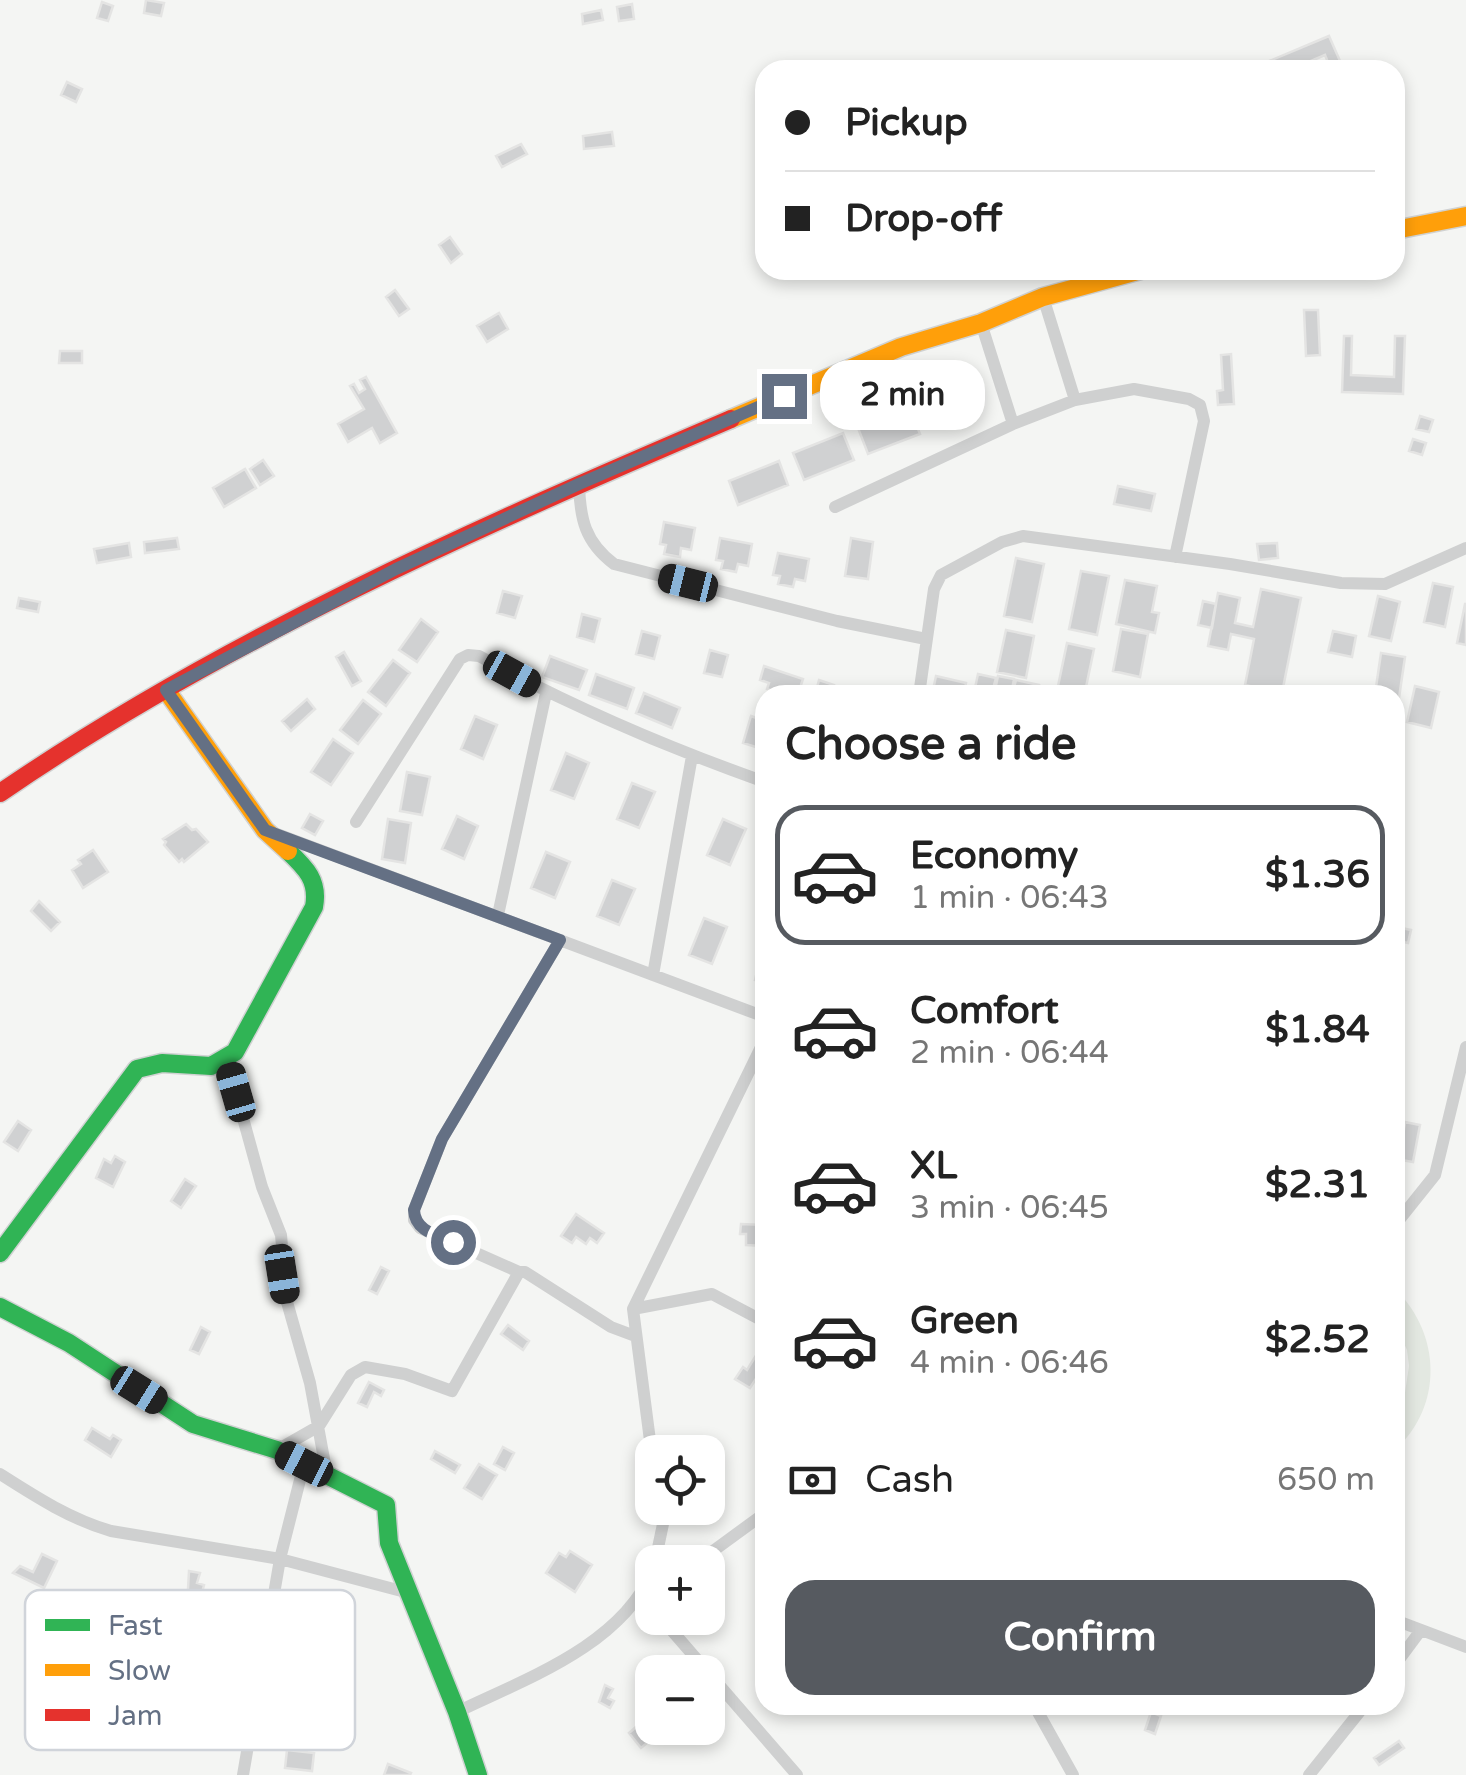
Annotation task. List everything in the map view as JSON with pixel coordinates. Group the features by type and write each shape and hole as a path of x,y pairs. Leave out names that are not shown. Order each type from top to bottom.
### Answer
{"street":[{"path":"1405,228 1466,216"},
{"path":"0,792 166,690 396,569 579,484 901,347 981,323 1043,297 1105,280"},
{"path":"1043,297 1075,400"},
{"path":"981,323 1013,424"},
{"path":"834,506 1013,424 1075,400 1134,389 1189,399 1200,405 1204,421 1175,557"},
{"path":"579,484 585,532 597,551 614,564 836,621 926,639"},
{"path":"920,685 934,589 942,575 1002,542 1023,536 1341,583 1386,584 1466,548"},
{"path":"356,822 460,659 468,655 479,656 546,693 692,756 755,778"},
{"path":"0,1252 138,1070 157,1060 200,1068 227,1060 236,1052 311,917 316,896 310,871 265,830 166,690"},
{"path":"498,915 546,693"},
{"path":"653,975 692,756"},
{"path":"265,830 755,1013"},
{"path":"560,940 442,1139 414,1210 414,1220 420,1228 526,1272 611,1327 635,1336"},
{"path":"1405,1212 1435,1175 1466,1047"},
{"path":"227,1060 262,1187 281,1235 287,1302 319,1426 327,1475"},
{"path":"649,1435 633,1309 755,1060"},
{"path":"277,1450 319,1426 351,1376 365,1368 405,1374 452,1391 520,1272"},
{"path":"633,1309 712,1294 755,1317"},
{"path":"0,1307 69,1343 192,1424 277,1450 386,1506 387,1536 478,1775"},
{"path":"275,1590 304,1464"},
{"path":"0,1474 86,1524 280,1559 409,1594"},
{"path":"721,1545 755,1520"},
{"path":"457,1712 583,1650 635,1610"},
{"path":"1405,1624 1466,1647"},
{"path":"1405,1652 1421,1630"},
{"path":"676,1635 797,1775"},
{"path":"1040,1715 1073,1775"},
{"path":"1310,1775 1357,1715"},
{"path":"243,1775 247,1750"}],"shaded area":[{"path":"1405,1301 1421,1327 1431,1370 1422,1412 1405,1439 1409,1366"}],"building":[{"path":"146,0 164,3 161,16 144,13"},
{"path":"102,2 113,6 108,21 97,18"},
{"path":"632,4 634,19 619,21 617,7"},
{"path":"601,10 603,20 583,24 582,14"},
{"path":"1329,36 1340,60 1327,60 1325,55 1313,60 1272,60"},
{"path":"67,82 82,89 76,102 61,95"},
{"path":"612,132 614,146 584,149 583,136"},
{"path":"521,144 527,154 502,167 496,156"},
{"path":"450,237 462,254 451,263 439,245"},
{"path":"395,290 409,309 399,316 386,297"},
{"path":"1304,310 1318,310 1320,355 1306,356"},
{"path":"499,313 508,329 487,342 477,326"},
{"path":"1344,336 1352,336 1351,375 1394,377 1395,336 1405,336 1403,394 1342,392"},
{"path":"60,351 82,351 82,363 59,363"},
{"path":"1231,354 1234,404 1218,405 1217,391 1223,390 1221,355"},
{"path":"366,377 397,433 380,443 372,428 348,442 338,424 364,409 350,386 354,384 359,393 365,389 360,380"},
{"path":"974,383 983,406 932,425 924,402"},
{"path":"910,408 920,434 868,454 858,428"},
{"path":"1420,416 1433,420 1429,432 1416,429"},
{"path":"843,433 854,460 804,480 793,453"},
{"path":"1413,439 1426,443 1422,455 1409,451"},
{"path":"263,460 274,476 260,485 250,469"},
{"path":"779,461 788,485 738,505 729,481"},
{"path":"245,469 256,488 224,507 213,488"},
{"path":"1118,486 1155,494 1151,511 1114,504"},
{"path":"664,522 695,528 691,550 681,548 680,557 664,554 666,545 660,544"},
{"path":"177,538 179,549 145,553 144,542"},
{"path":"720,538 752,544 748,566 738,564 736,572 721,569 723,561 716,560"},
{"path":"851,538 873,542 868,579 845,576"},
{"path":"129,543 131,557 97,563 94,549"},
{"path":"1277,543 1278,558 1259,560 1257,544"},
{"path":"778,553 809,559 805,581 795,579 793,587 778,584 780,576 773,575"},
{"path":"1016,558 1044,564 1032,622 1004,616"},
{"path":"1081,571 1109,576 1097,635 1069,629"},
{"path":"1125,580 1157,586 1152,612 1159,613 1155,633 1116,624"},
{"path":"1433,583 1453,587 1445,627 1424,622"},
{"path":"1261,589 1301,598 1284,685 1245,685 1254,639 1231,634 1228,650 1208,646 1218,593 1240,598 1235,623 1253,627"},
{"path":"503,591 522,596 515,618 497,613"},
{"path":"1378,596 1400,602 1391,641 1369,636"},
{"path":"19,598 40,602 38,612 17,608"},
{"path":"1203,601 1216,604 1212,628 1198,625"},
{"path":"1466,604 1466,645 1457,643"},
{"path":"582,614 600,619 594,642 577,637"},
{"path":"421,619 438,632 417,662 399,650"},
{"path":"1121,629 1148,634 1140,677 1113,671"},
{"path":"1006,630 1034,636 1026,678 997,672"},
{"path":"642,631 660,636 654,659 636,654"},
{"path":"1333,631 1356,636 1352,657 1328,652"},
{"path":"1067,643 1094,649 1086,685 1058,685"},
{"path":"710,650 728,655 722,677 704,673"},
{"path":"344,652 361,681 352,686 336,657"},
{"path":"1381,653 1405,657 1401,685 1376,685"},
{"path":"550,656 587,670 579,690 542,677"},
{"path":"393,660 410,673 386,706 368,692"},
{"path":"764,666 803,679 801,685 768,685 760,680"},
{"path":"596,674 634,688 627,709 589,695"},
{"path":"978,674 996,678 994,685 976,685"},
{"path":"936,676 966,683 966,685 934,685"},
{"path":"998,676 1014,679 1013,685 996,685"},
{"path":"1415,686 1439,692 1431,728 1407,722"},
{"path":"644,693 680,708 672,728 636,713"},
{"path":"307,699 315,709 291,731 282,721"},
{"path":"363,700 381,714 358,744 340,730"},
{"path":"475,716 497,725 483,759 461,749"},
{"path":"751,716 755,717 755,747 743,743"},
{"path":"333,739 353,753 331,785 311,772"},
{"path":"566,753 589,763 574,799 551,790"},
{"path":"407,772 430,777 422,815 400,811"},
{"path":"632,783 655,792 639,828 617,819"},
{"path":"310,814 323,821 315,835 302,828"},
{"path":"457,816 478,826 464,859 442,849"},
{"path":"388,819 411,823 405,863 382,859"},
{"path":"723,819 746,829 730,865 707,855"},
{"path":"186,824 208,842 179,862 163,839"},
{"path":"93,850 108,872 83,888 72,870 81,864 78,860"},
{"path":"546,852 570,862 555,898 531,888"},
{"path":"612,880 635,889 619,925 597,916"},
{"path":"39,901 60,922 51,931 31,911"},
{"path":"704,918 727,927 712,964 689,955"},
{"path":"18,1121 31,1130 18,1151 4,1142"},
{"path":"1405,1122 1420,1125 1413,1162 1405,1161"},
{"path":"115,1156 125,1162 113,1187 96,1178 104,1159 111,1163"},
{"path":"185,1179 196,1186 181,1208 171,1201"},
{"path":"576,1214 604,1233 597,1243 590,1238 586,1244 576,1237 572,1243 561,1236"},
{"path":"741,1224 755,1225 755,1245 746,1245 746,1234 740,1234"},
{"path":"381,1267 389,1271 377,1294 369,1290"},
{"path":"508,1325 529,1341 523,1350 501,1334"},
{"path":"201,1327 210,1332 199,1354 190,1350"},
{"path":"755,1357 755,1380 750,1388 735,1379 743,1367 747,1370"},
{"path":"369,1382 384,1390 381,1396 374,1392 367,1407 358,1403"},
{"path":"92,1428 110,1439 113,1435 121,1440 111,1457 85,1440"},
{"path":"503,1447 514,1453 505,1470 494,1464"},
{"path":"435,1451 460,1465 455,1473 431,1459"},
{"path":"479,1464 497,1475 482,1499 464,1488"},
{"path":"570,1551 592,1565 575,1592 546,1573 559,1553 566,1557"},
{"path":"42,1554 57,1561 44,1588 13,1573 20,1566 33,1572"},
{"path":"189,1571 200,1573 197,1583 204,1585 203,1590 188,1589"},
{"path":"605,1685 613,1689 608,1698 614,1701 610,1708 599,1702"},
{"path":"1150,1715 1161,1716 1155,1734 1145,1730"},
{"path":"1399,1741 1404,1748 1379,1765 1374,1758"},
{"path":"287,1750 314,1753 312,1771 285,1768"},
{"path":"388,1764 411,1773 384,1775"}],"traffic: fast":[{"path":"0,1253 137,1069 162,1063 211,1066 235,1052 314,907 315,890 310,876 288,851"},
{"path":"0,1307 69,1343 193,1424 277,1450 386,1505 389,1543 478,1775"}],"traffic: slow":[{"path":"1405,228 1466,216"},
{"path":"731,419 901,347 981,323 1043,297 1105,280"},
{"path":"166,690 265,830 288,851"}],"traffic: jam":[{"path":"0,793 174,684 265,635 449,543 731,419"}],"route":[{"path":"453,1242 420,1228 414,1220 414,1210 442,1139 560,940 265,830 166,690 396,569 579,484 784,396"}]}
